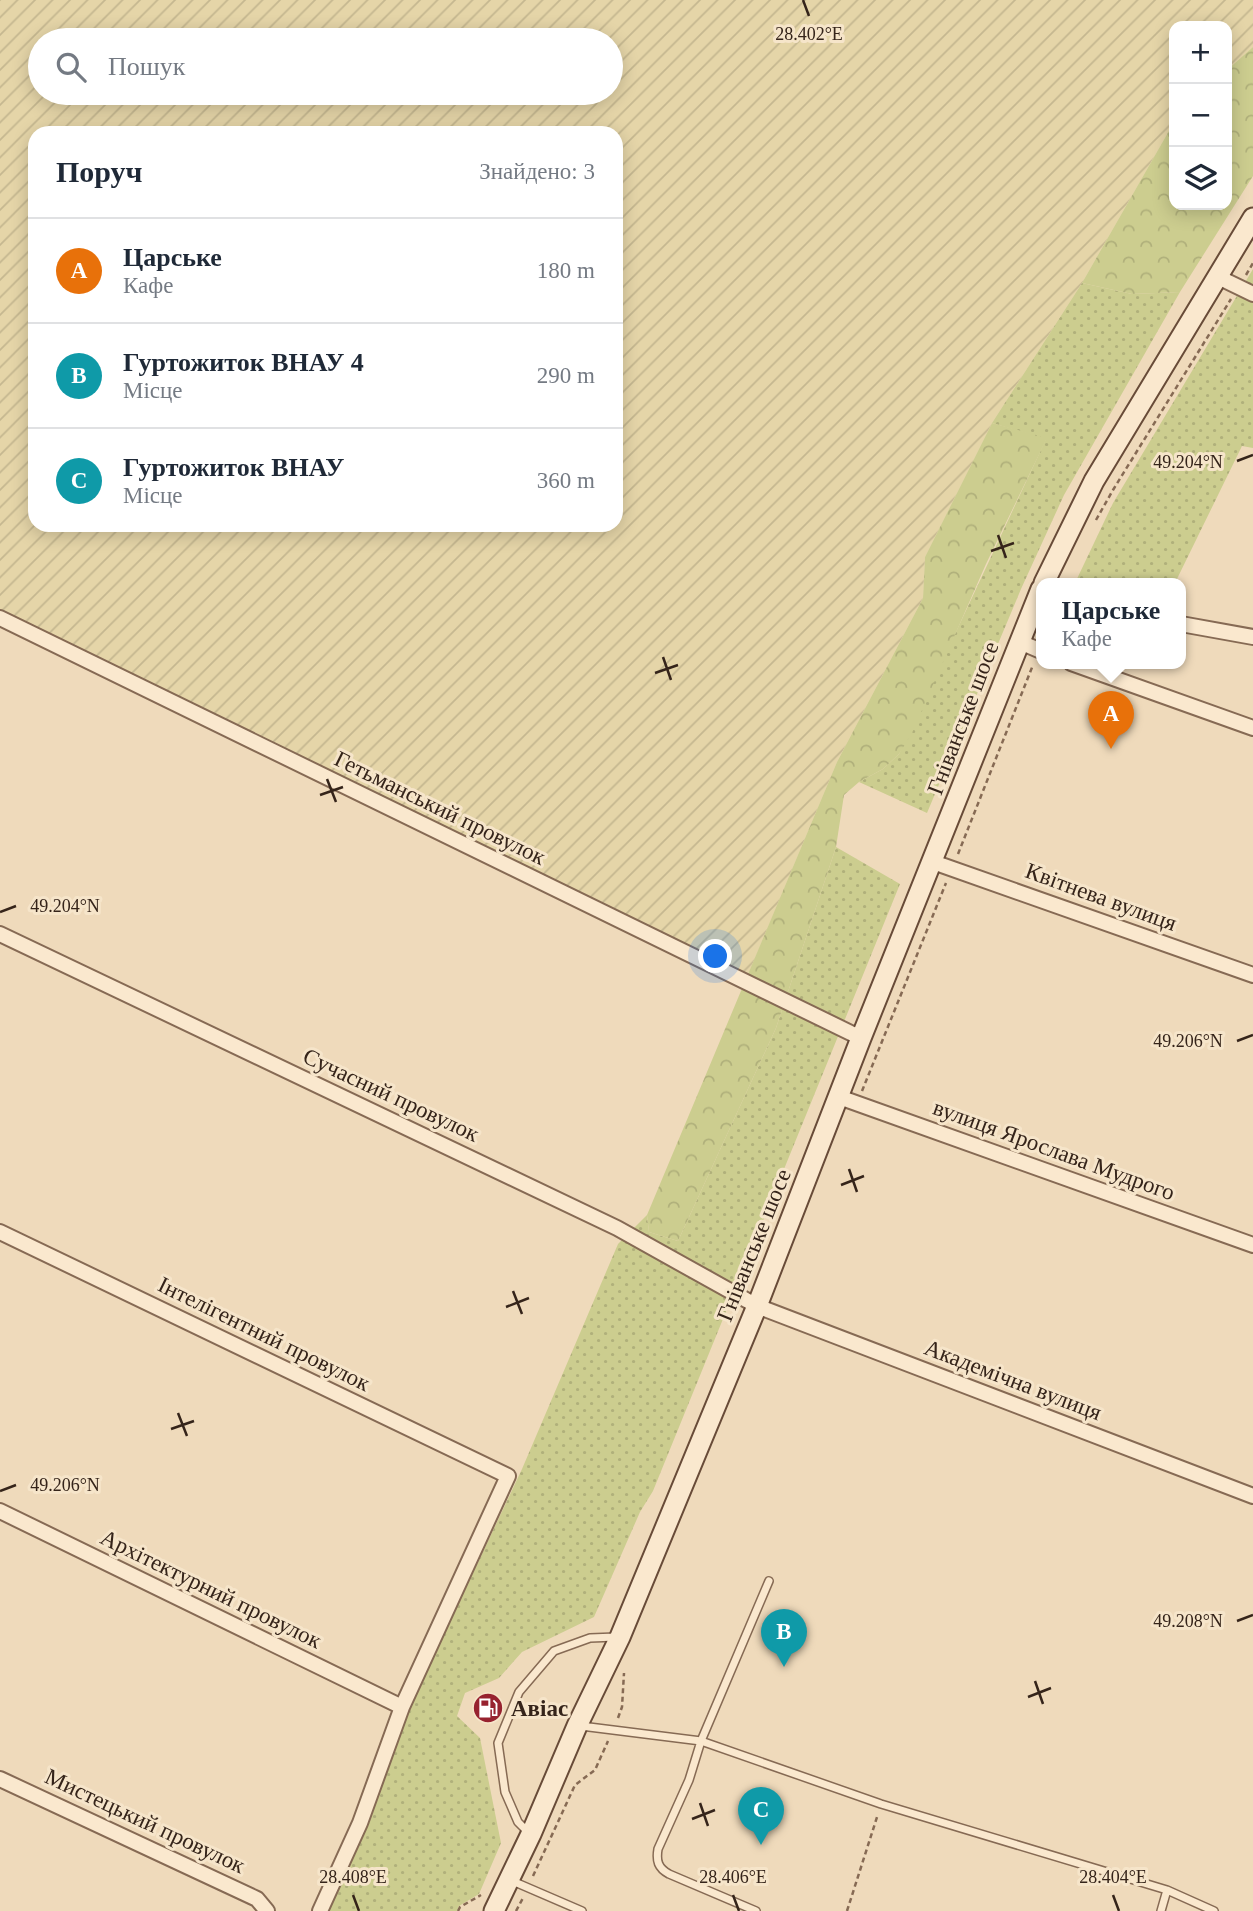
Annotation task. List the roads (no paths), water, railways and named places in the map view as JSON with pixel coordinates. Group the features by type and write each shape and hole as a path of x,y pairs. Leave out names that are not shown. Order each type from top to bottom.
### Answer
{"main road":[{"name":"Гніванське шосе","path":"1047,578 1094,481 1253,218"},
{"name":"Гніванське шосе","path":"494,1911 531,1834 576,1726 620,1637 757,1306 861,1038 1036,603"}],"street":[{"path":"1218,277 1253,294"},
{"name":"Гетьманський провулок","path":"0,618 861,1038"},
{"path":"1186,625 1253,637"},
{"path":"1020,642 1036,649"},
{"path":"1087,669 1253,728"},
{"name":"Квітнева вулиця","path":"933,862 1253,975"},
{"name":"Сучасний провулок","path":"0,934 617,1228 757,1306"},
{"name":"вулиця Ярослава Мудрого","path":"839,1097 1253,1245"},
{"name":"Інтелігентний провулок","path":"0,1232 508,1476 402,1707"},
{"name":"Академічна вулиця","path":"757,1306 1253,1496"},
{"name":"Архітектурний провулок","path":"0,1511 402,1707"},
{"path":"320,1911 360,1823 402,1707"},
{"name":"Мистецький провулок","path":"0,1779 257,1899 267,1911"}],"lane":[{"path":"756,1911 669,1874 662,1870 656,1860 658,1849 689,1780 701,1741 769,1580"},
{"path":"531,1834 518,1822 505,1792 498,1744 519,1692 554,1651 590,1637 620,1637"},
{"path":"576,1726 701,1741 881,1804 1167,1891 1214,1911"},
{"path":"509,1880 582,1911"},
{"path":"1161,1911 1167,1891"}],"place":[{"name":"Царське","path":"1111,749"},
{"name":"Гуртожиток ВНАУ 4","path":"784,1667"},
{"name":"Авіас","path":"488,1708"},
{"name":"Гуртожиток ВНАУ","path":"761,1845"}]}
